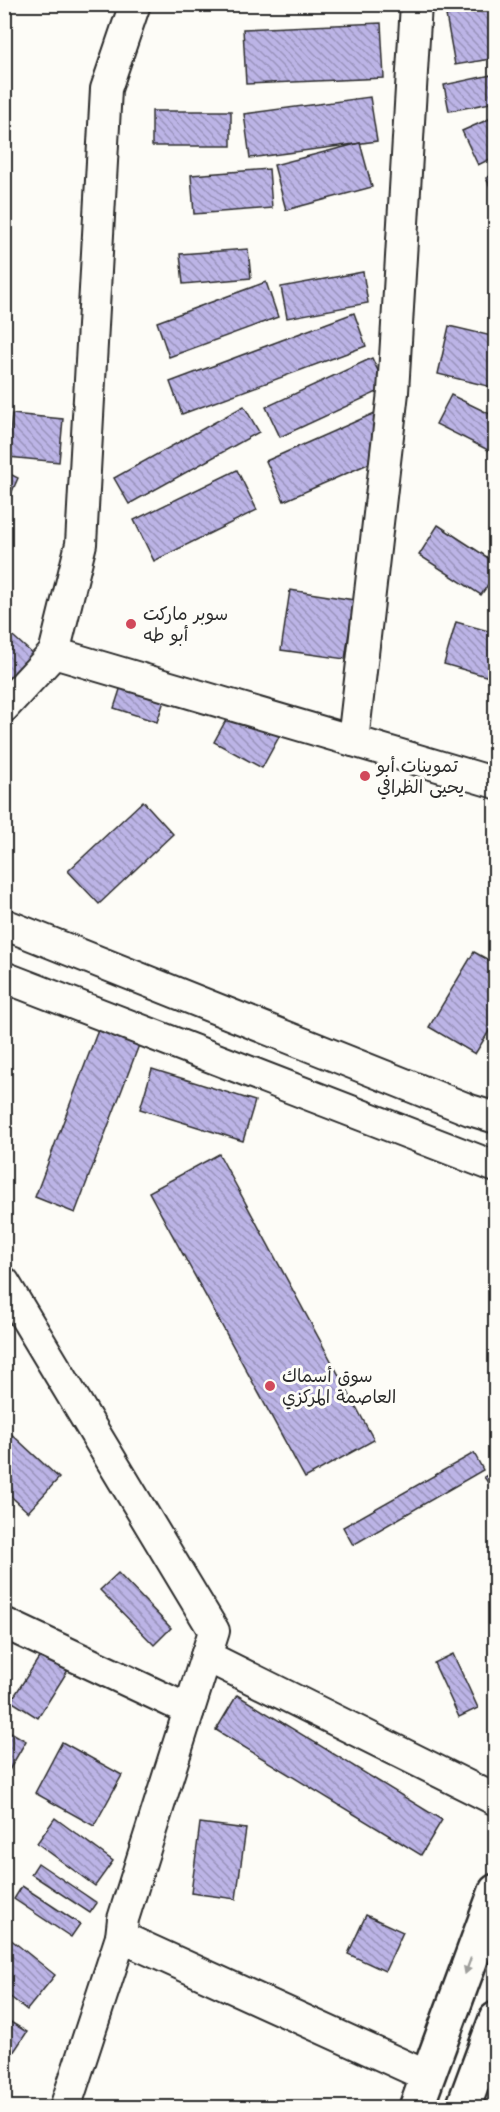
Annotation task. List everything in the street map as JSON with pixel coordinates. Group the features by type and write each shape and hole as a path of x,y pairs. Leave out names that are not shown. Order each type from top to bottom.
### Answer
{"street":[{"path":"4,707 54,653 81,544 106,88 135,4"},
{"path":"353,741 393,392 416,4"},
{"path":"54,653 495,783"},
{"path":"4,924 495,1118"},
{"path":"4,977 495,1167"},
{"path":"4,1282 214,1631 123,1919 121,1937 65,2108"},
{"path":"4,1623 189,1710"},
{"path":"206,1656 495,1800"},
{"path":"416,2108 495,1891"},
{"path":"121,1937 427,2076"},
{"path":"463,2108 495,2019"}],"building":[{"path":"496,7 496,58 455,65 446,15"},
{"path":"381,23 384,78 246,84 243,29"},
{"path":"496,74 496,102 449,111 444,85"},
{"path":"370,97 377,141 250,158 244,114"},
{"path":"152,111 231,111 231,146 152,146"},
{"path":"496,116 496,156 478,165 462,131"},
{"path":"360,143 372,187 286,210 274,165"},
{"path":"269,169 272,208 194,214 191,175"},
{"path":"496,173 496,199 486,178"},
{"path":"248,249 251,278 183,284 180,254"},
{"path":"363,272 368,303 287,318 281,287"},
{"path":"266,282 278,317 169,357 157,322"},
{"path":"354,313 366,346 182,414 170,382"},
{"path":"449,326 496,337 496,388 438,374"},
{"path":"372,358 386,388 280,437 266,407"},
{"path":"451,395 496,417 496,454 436,424"},
{"path":"244,406 259,432 129,504 114,478"},
{"path":"377,412 395,452 284,501 266,461"},
{"path":"12,414 63,419 59,462 8,457"},
{"path":"237,470 257,510 154,561 134,520"},
{"path":"4,471 18,478 6,505 4,504"},
{"path":"438,525 496,563 496,573 481,595 419,555"},
{"path":"290,590 354,600 345,659 281,650"},
{"path":"456,622 496,633 496,679 444,664"},
{"path":"4,628 35,656 4,689"},
{"path":"125,674 168,689 157,722 114,708"},
{"path":"232,709 280,735 262,768 214,742"},
{"path":"143,801 173,834 99,904 68,871"},
{"path":"474,952 496,964 496,1020 475,1054 429,1027"},
{"path":"98,1030 139,1045 75,1213 35,1197"},
{"path":"152,1069 255,1101 243,1141 140,1109"},
{"path":"219,1154 374,1440 305,1478 149,1192"},
{"path":"6,1429 59,1478 28,1512 4,1490"},
{"path":"474,1453 483,1470 353,1545 343,1527"},
{"path":"496,1470 496,1494 484,1477"},
{"path":"118,1573 171,1628 154,1645 100,1590"},
{"path":"49,1642 75,1659 38,1718 11,1701"},
{"path":"453,1654 478,1708 459,1717 434,1663"},
{"path":"237,1695 442,1820 421,1855 216,1730"},
{"path":"4,1728 26,1741 4,1779"},
{"path":"62,1742 122,1775 94,1826 35,1793"},
{"path":"55,1818 113,1861 95,1886 37,1843"},
{"path":"200,1823 246,1829 236,1899 191,1893"},
{"path":"38,1863 97,1903 90,1913 31,1874"},
{"path":"22,1886 80,1924 71,1937 14,1899"},
{"path":"366,1915 403,1932 385,1971 348,1954"},
{"path":"4,1934 55,1975 27,2010 4,1992"},
{"path":"4,2018 27,2032 11,2056 4,2052"}],"place":[{"name":"سوبر ماركت أبو طه","path":"131,624"},
{"name":"تموينات أبو يحيى الظرافي","path":"365,776"},
{"name":"سوق أسماك العاصمة المركزي","path":"270,1386"}]}
